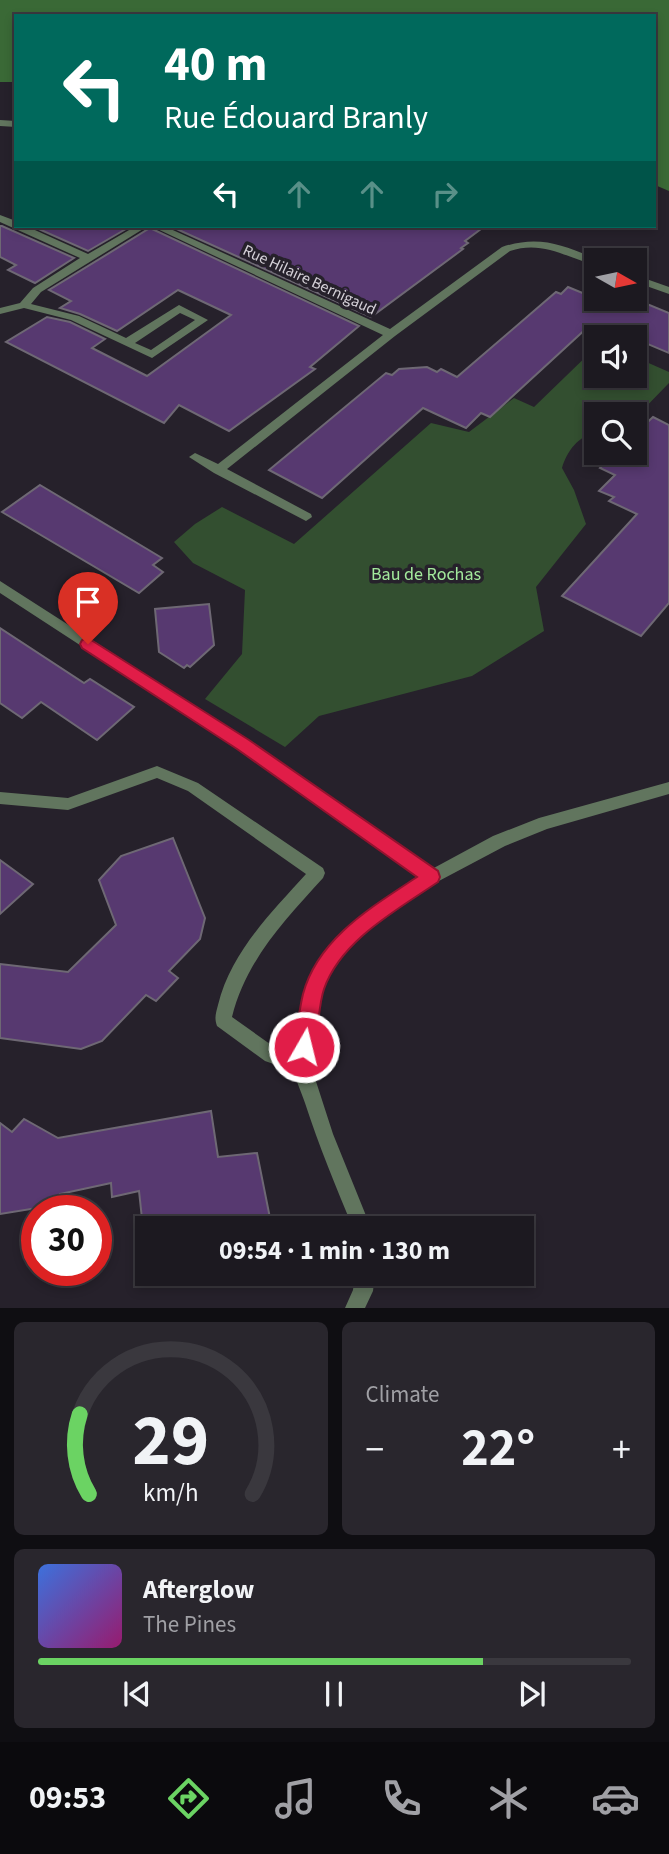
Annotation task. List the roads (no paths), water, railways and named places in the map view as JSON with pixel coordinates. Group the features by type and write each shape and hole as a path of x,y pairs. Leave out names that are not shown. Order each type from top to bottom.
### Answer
{"street":[{"path":"23,228 88,258"},
{"path":"24,305 37,290 140,228"},
{"name":"Rue Hilaire Bernigaud","path":"160,228 391,334 506,249 529,242 552,246 584,258"},
{"path":"648,283 669,291"},
{"path":"0,311 24,305 75,318 127,343 152,355 203,320 179,308 127,343"},
{"path":"218,470 391,334"},
{"path":"195,457 306,517"},
{"path":"0,586 243,744 431,877"},
{"path":"0,798 68,804 157,772 193,787 317,873 254,944 234,979 223,1020 271,1055 302,1066"},
{"path":"357,1216 324,1134 302,1066 305,1028 313,993 322,970 336,950 369,919 431,877 499,841 544,823 669,788"},
{"path":"355,1308 364,1286"}],"park label":[{"name":"Bau de Rochas","path":"426,574"}]}
